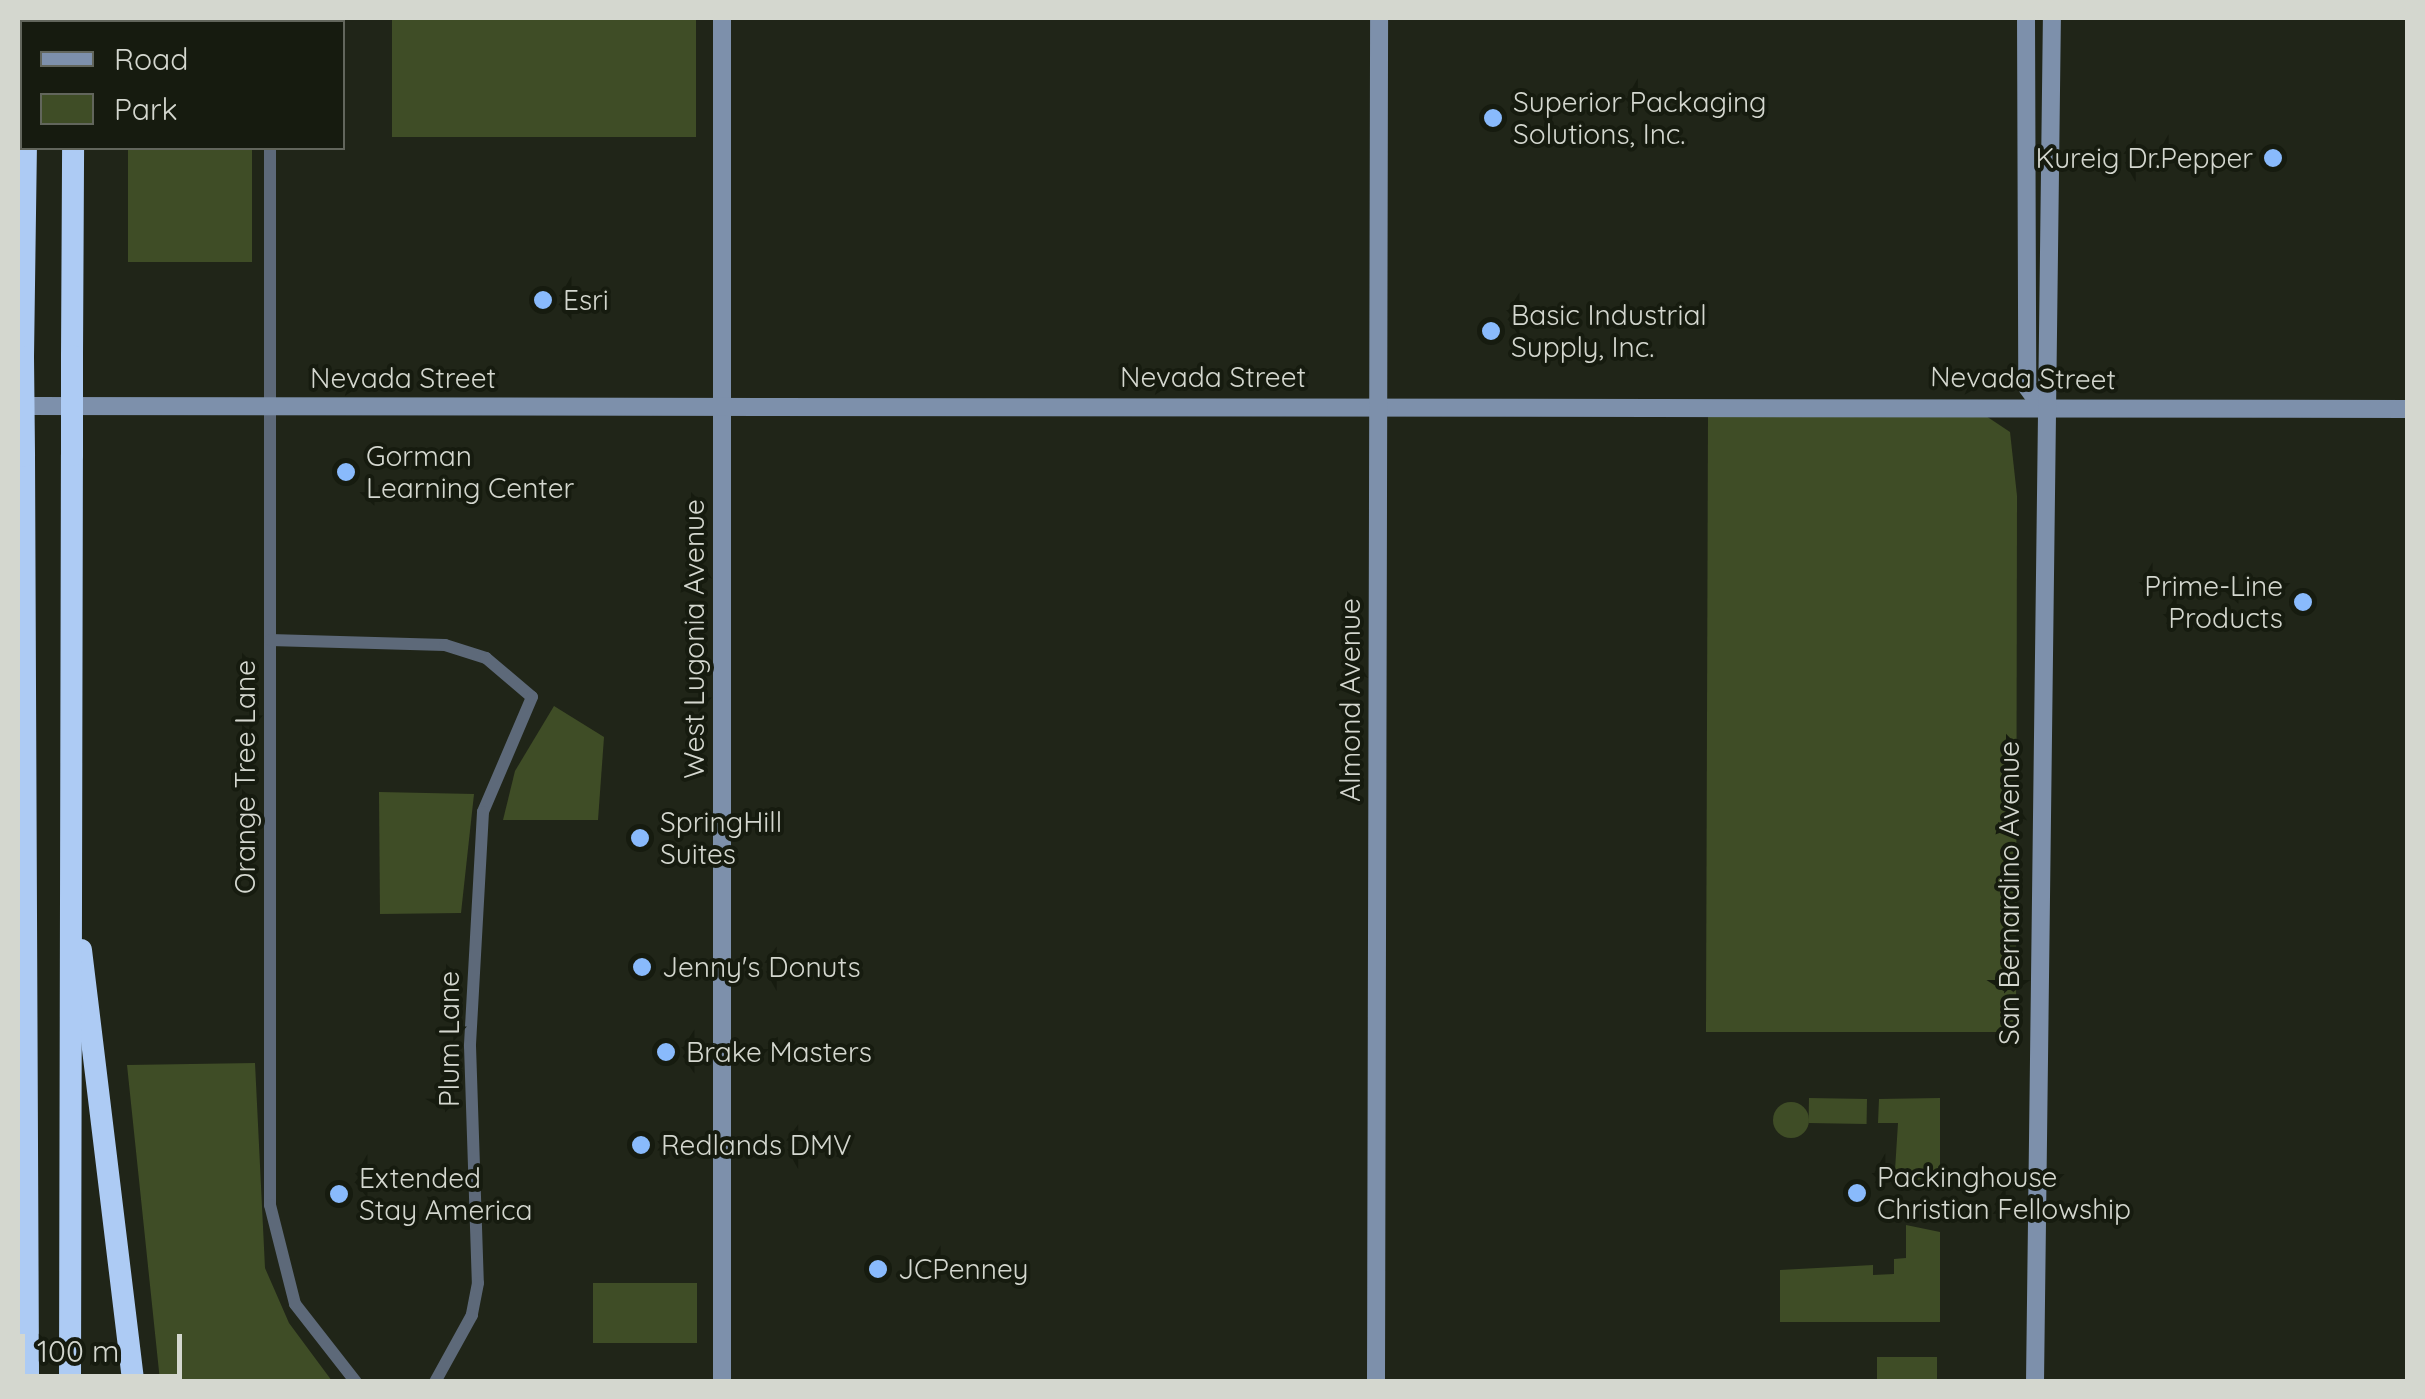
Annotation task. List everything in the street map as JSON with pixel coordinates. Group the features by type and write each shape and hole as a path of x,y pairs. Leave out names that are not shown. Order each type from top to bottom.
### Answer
{"highway":[{"path":"26,150 28,1382"},
{"path":"70,1382 68,822 73,150"},
{"path":"68,822 133,1382"},
{"path":"18,982 26,878"},
{"path":"70,1243 81,1382"}],"street":[{"name":"West Lugonia Avenue","path":"722,18 722,1382"},
{"name":"Almond Avenue","path":"1376,1382 1378,18"},
{"name":"San Bernardino Avenue","path":"2026,18 2027,387 2041,406"},
{"name":"San Bernardino Avenue","path":"2035,1382 2041,406 2051,386 2052,18"},
{"name":"Orange Tree Lane","path":"270,150 272,1225 296,1304 356,1382"},
{"name":"Nevada Street","path":"18,406 2408,408"},
{"name":"Plum Lane","path":"270,640 445,645 486,658 532,697 483,812 470,1046 478,1283 435,1382"}],"green space":[{"path":"392,20 696,20 696,137 392,137"},
{"path":"128,150 252,150 252,262 128,262"},
{"path":"1986,416 2010,432 2017,496 2016,1032 1706,1032 1708,417"},
{"path":"554,706 604,737 598,820 503,820 515,771"},
{"path":"379,792 474,794 461,913 380,914"},
{"path":"255,1063 265,1268 289,1323 332,1381 160,1381 127,1065"},
{"path":"1809,1098 1867,1099 1867,1124 1809,1123"},
{"path":"1940,1098 1940,1175 1907,1182 1907,1170 1895,1170 1898,1123 1878,1123 1879,1099"},
{"path":"1791,1102 1804,1107 1809,1120 1804,1133 1791,1138 1778,1133 1773,1120 1778,1107"},
{"path":"1906,1225 1940,1232 1940,1322 1780,1322 1780,1270 1873,1265 1873,1275 1894,1274 1894,1259 1906,1258"},
{"path":"593,1283 697,1283 697,1343 593,1343"},
{"path":"1877,1357 1937,1357 1937,1381 1877,1381"}],"place":[{"name":"Superior Packaging Solutions, Inc.","path":"1493,118"},
{"name":"Kureig Dr.Pepper","path":"2273,158"},
{"name":"Esri","path":"543,300"},
{"name":"Basic Industrial Supply, Inc.","path":"1491,331"},
{"name":"Gorman Learning Center","path":"346,472"},
{"name":"Prime-Line Products","path":"2303,602"},
{"name":"SpringHill Suites","path":"640,838"},
{"name":"Jenny's Donuts","path":"642,967"},
{"name":"Brake Masters","path":"666,1052"},
{"name":"Redlands DMV","path":"641,1145"},
{"name":"Packinghouse Christian Fellowship","path":"1857,1193"},
{"name":"Extended Stay America","path":"339,1194"},
{"name":"JCPenney","path":"878,1269"}]}
